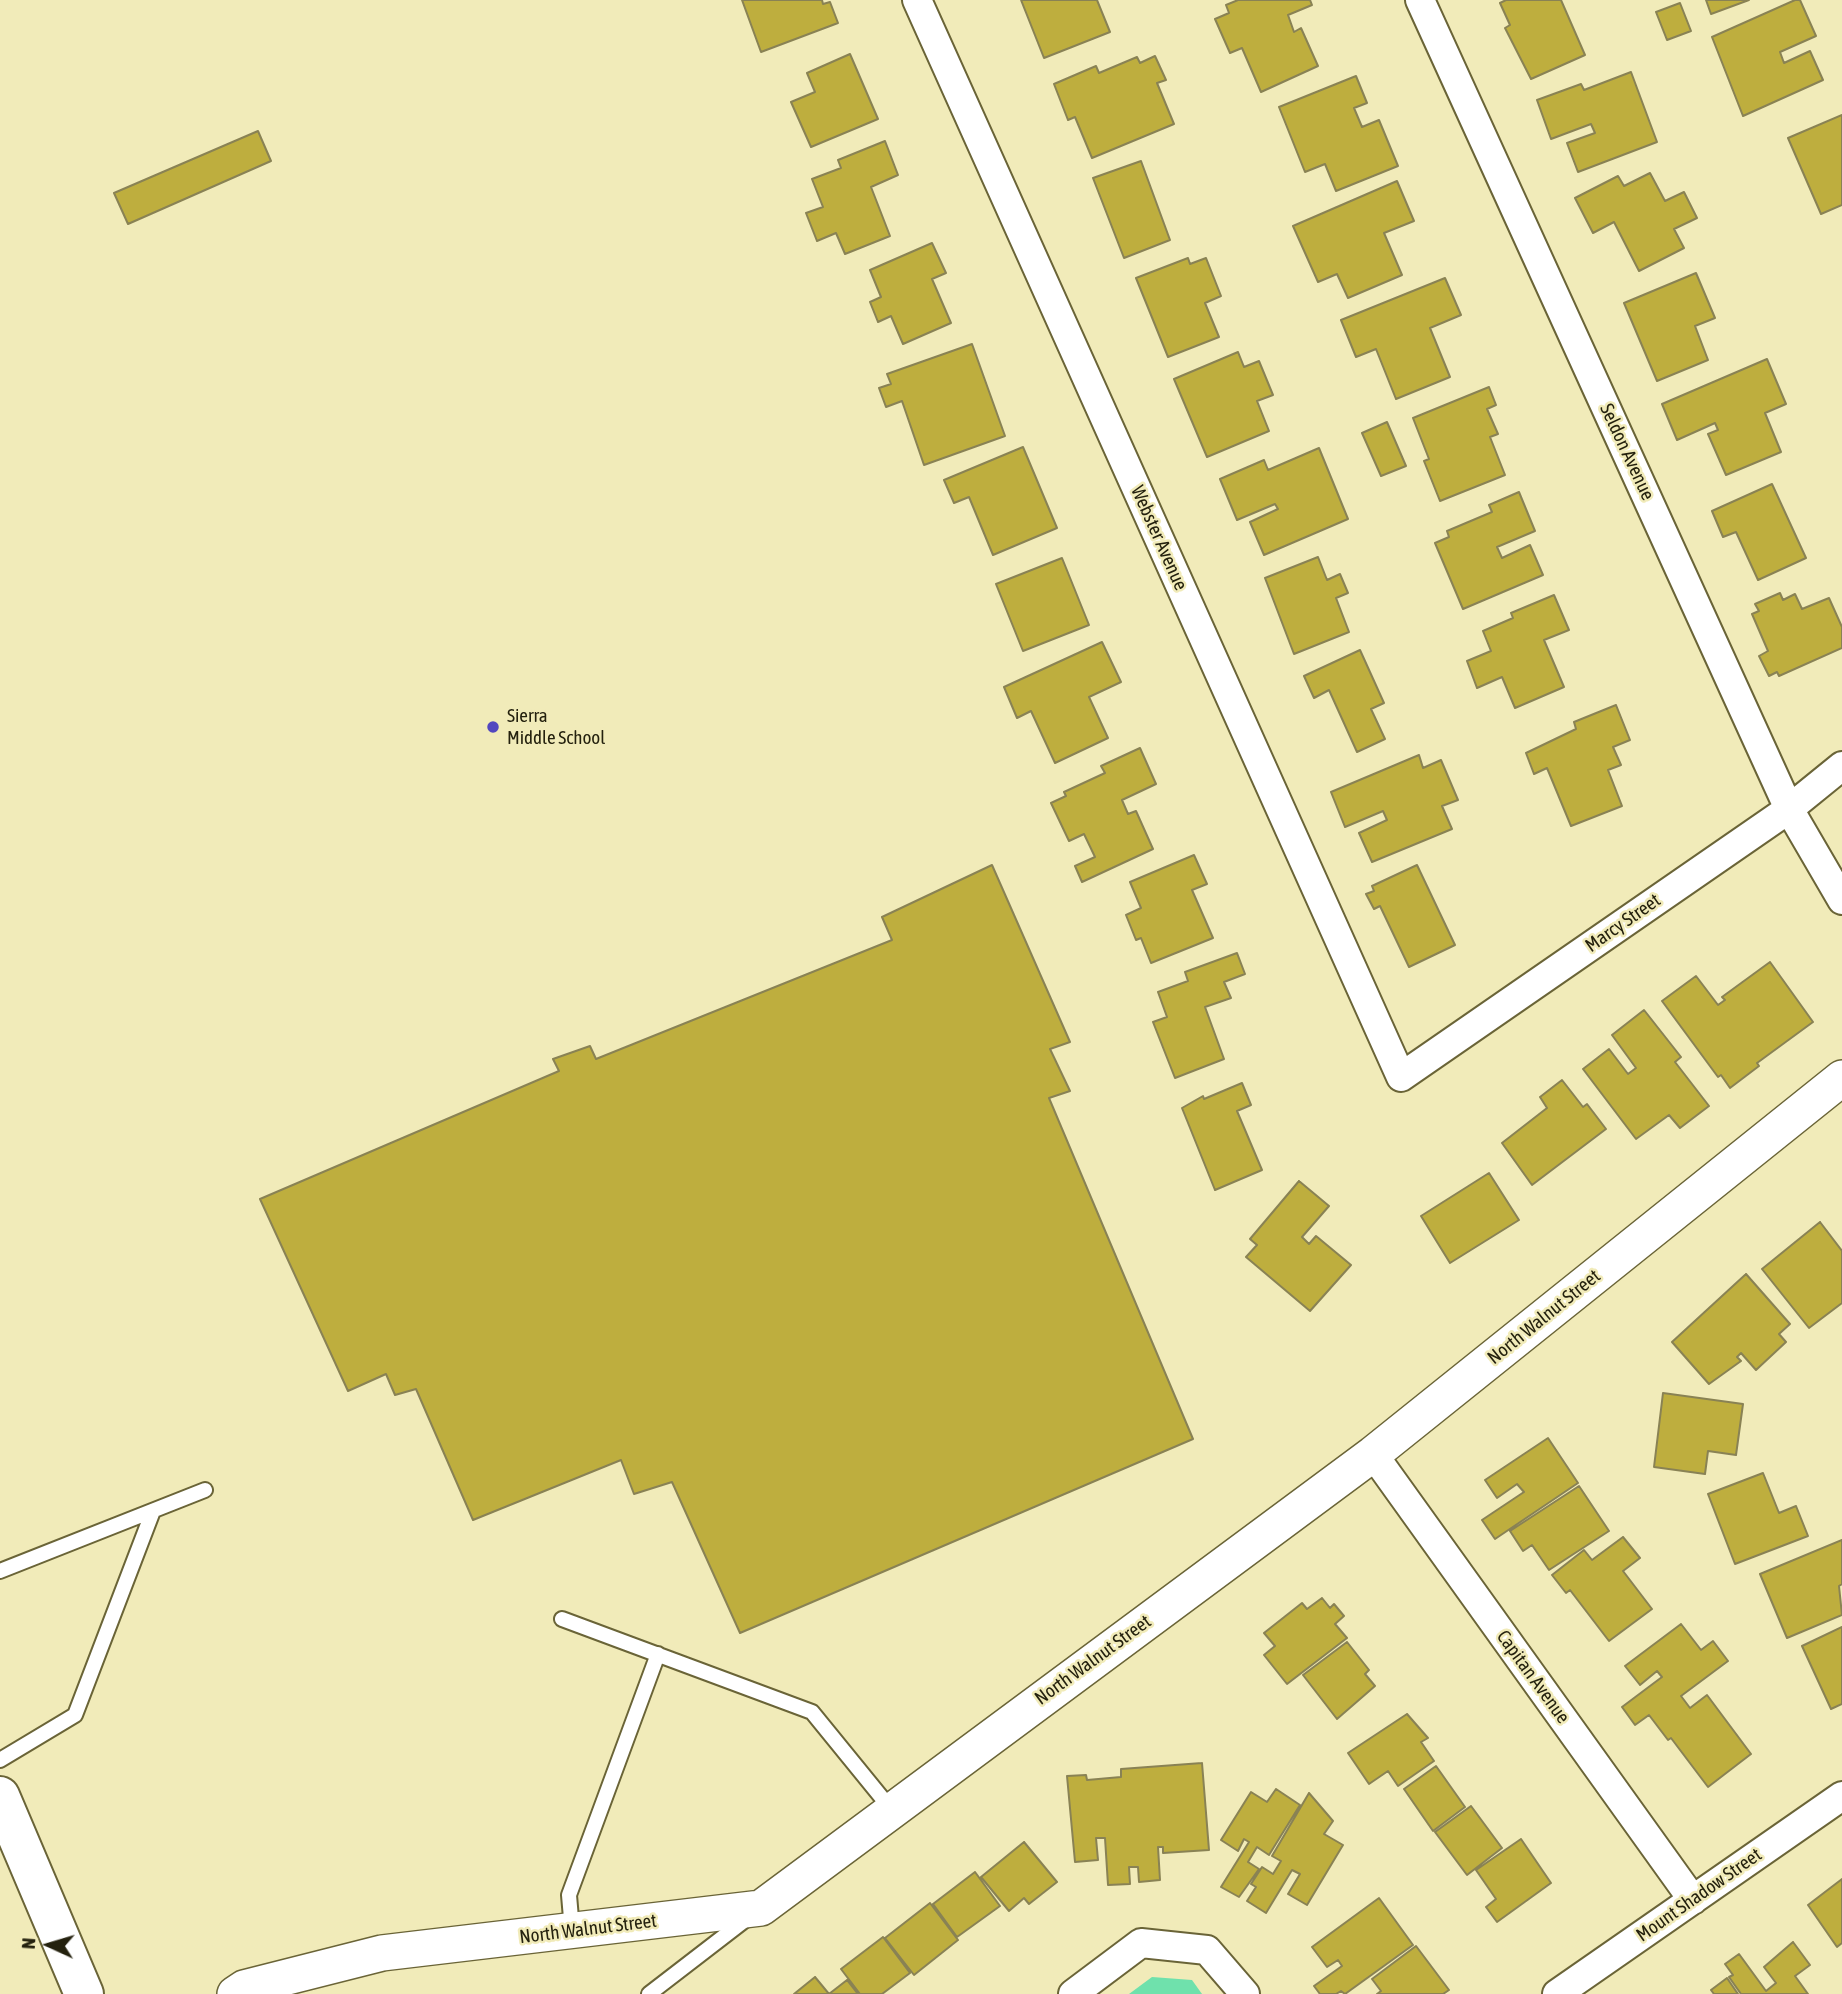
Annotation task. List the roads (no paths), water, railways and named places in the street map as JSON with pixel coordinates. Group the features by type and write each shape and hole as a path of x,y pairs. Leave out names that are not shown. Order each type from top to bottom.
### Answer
{"main road":[{"path":"0,1796 84,1994"}],"street":[{"name":"Webster Avenue","path":"917,0 1401,1077"},
{"name":"Seldon Avenue","path":"1420,0 1790,809 1842,900"},
{"name":"Marcy Street","path":"1401,1077 1790,809 1842,766"},
{"name":"North Walnut Street","path":"235,1994 244,1988 382,1953 761,1908 1373,1454 1842,1078"},
{"name":"Capitan Avenue","path":"1373,1454 1693,1900"},
{"name":"Mount Shadow Street","path":"1557,1994 1842,1796"},
{"path":"1073,1994 1140,1943 1207,1950 1245,1994"}],"lane":[{"path":"0,1571 205,1490"},
{"path":"0,1760 75,1715 153,1511"},
{"path":"562,1619 813,1712 891,1809"},
{"path":"572,1931 569,1895 658,1654"},
{"path":"649,1994 761,1908"}],"place":[{"name":"Sierra Middle School","path":"493,727"}]}
